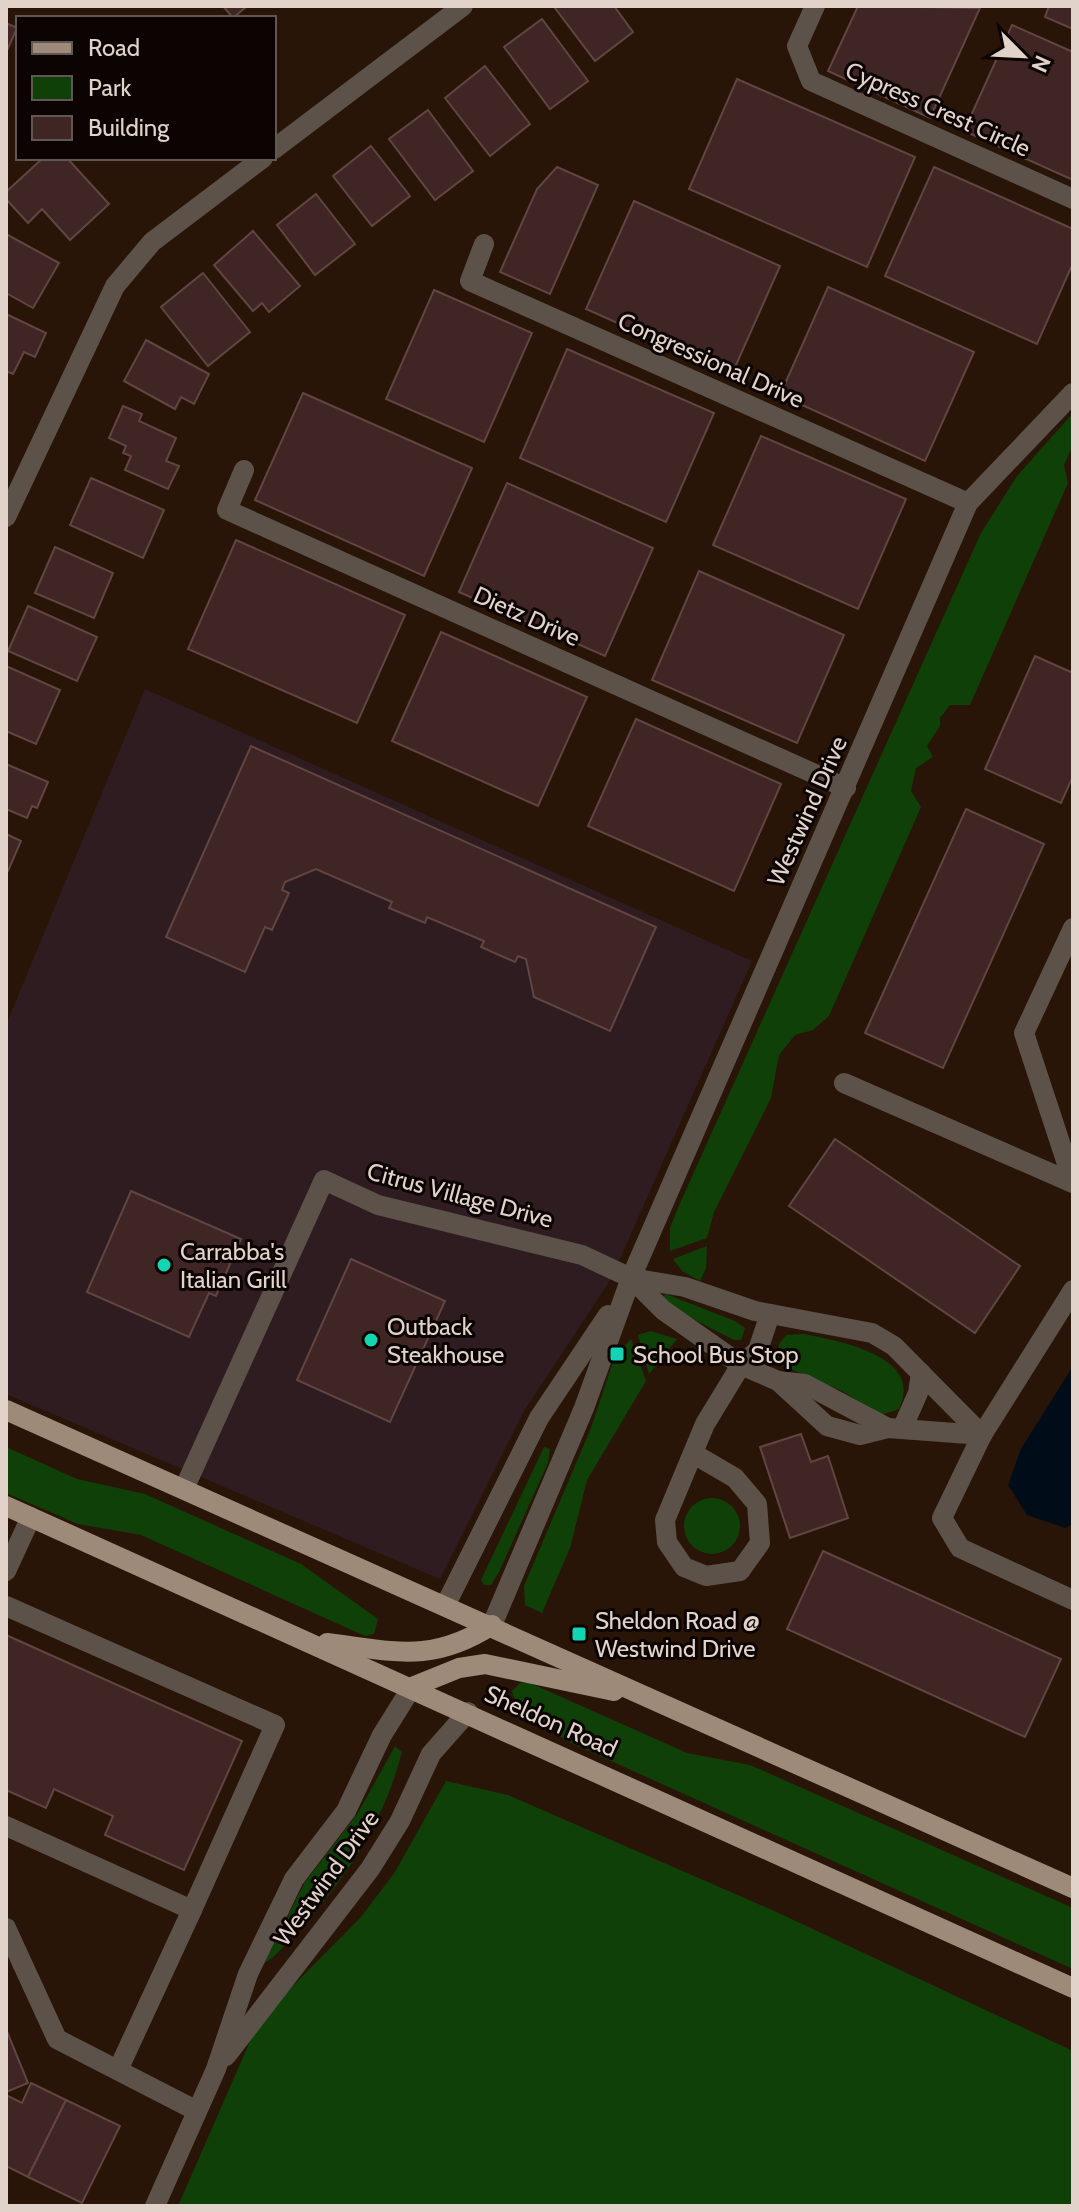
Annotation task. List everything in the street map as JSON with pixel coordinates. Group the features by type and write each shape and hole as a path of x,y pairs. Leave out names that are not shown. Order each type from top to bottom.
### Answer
{"main road":[{"path":"6,1410 446,1604 1073,1888"},
{"name":"Sheldon Road","path":"6,1506 468,1712 1073,1988"},
{"path":"307,1641 417,1654 465,1642 492,1625"},
{"path":"412,1687 459,1668 485,1664 650,1699"}],"street":[{"path":"276,147 463,6"},
{"name":"Cypress Crest Circle","path":"815,6 797,46 811,81 1073,199"},
{"path":"8,508 115,286 152,242 260,160"},
{"name":"Congressional Drive","path":"484,244 470,281 968,503"},
{"name":"Westwind Drive","path":"492,1625 584,1408 631,1278 968,503 1073,393"},
{"name":"Dietz Drive","path":"244,470 227,510 846,788"},
{"path":"1073,928 1024,1033 1073,1183"},
{"path":"844,1083 1073,1183"},
{"name":"Citrus Village Drive","path":"184,1489 324,1180 378,1205 582,1255 631,1278 685,1287 770,1314 872,1333 894,1346 982,1435"},
{"name":"Westwind Drive","path":"446,1604 539,1418 631,1278"},
{"name":"Citrus Village Drive","path":"631,1278 663,1310 741,1365 778,1381 798,1403 827,1426 860,1435 895,1428 982,1435"},
{"path":"1073,1290 982,1435 942,1518 960,1548 1073,1600"},
{"path":"694,1454 735,1478 757,1504 760,1543 740,1571 706,1576 684,1567 667,1542 665,1520 705,1424 741,1365 758,1350 770,1314"},
{"path":"895,1428 918,1393 921,1373"},
{"path":"6,1571 31,1517"},
{"path":"6,1606 275,1725 118,2070"},
{"name":"Westwind Drive","path":"155,2206 216,2069 248,1974 294,1879 346,1811 382,1735 412,1687"},
{"name":"Westwind Drive","path":"216,2069 370,1869 400,1821 431,1754 468,1712"},
{"path":"6,1826 192,1910"},
{"path":"6,1928 57,2039 197,2111"}],"shaded area":[{"path":"145,689 752,961 611,1279 524,1411 440,1579 6,1394 6,1025"},
{"path":"1073,1366 1073,1524 1065,1528 1027,1515 1008,1485 1021,1449"}],"green space":[{"path":"1073,413 1073,445 1064,465 1068,483 970,705 950,705 927,746 933,757 916,768 911,791 921,807 829,1016 813,1030 795,1035 779,1055 771,1098 714,1212 707,1238 670,1251 670,1228 677,1210 981,533 1017,476"},
{"path":"707,1246 706,1268 700,1281 682,1271 673,1259"},
{"path":"666,1294 735,1321 745,1328 741,1340 734,1340 664,1304 662,1297"},
{"path":"650,1331 677,1339 649,1374 638,1335"},
{"path":"804,1334 856,1347 890,1364 900,1376 904,1391 899,1409 881,1415 842,1391 783,1366 778,1357 779,1344 786,1335"},
{"path":"631,1339 646,1381 587,1480 570,1548 542,1613 525,1605 524,1586 591,1428 615,1356"},
{"path":"6,1447 77,1479 145,1494 301,1564 378,1619 374,1634 365,1636 141,1535 78,1524 6,1493"},
{"path":"544,1447 550,1449 548,1463 499,1572 491,1585 484,1585 481,1580"},
{"path":"712,1498 732,1506 740,1526 732,1546 712,1554 692,1546 684,1526 692,1506"},
{"path":"520,1683 530,1683 687,1753 750,1765 1073,1908 1073,1969 571,1743 520,1706 512,1691"},
{"path":"395,1746 402,1752 394,1778 385,1803 360,1849 313,1914 264,1963 305,1882 358,1813"},
{"path":"446,1781 508,1795 770,1909 1073,2051 1073,2206 178,2206 251,2039 280,1999 361,1917 395,1872"}],"building":[{"path":"223,6 247,6 235,16 231,16"},
{"path":"614,6 633,32 595,61 555,8"},
{"path":"858,6 980,8 930,118 828,71"},
{"path":"1049,6 1073,6 1073,29 1045,17"},
{"path":"542,19 588,81 550,109 504,47"},
{"path":"6,23 16,30 6,53"},
{"path":"1012,25 1073,52 1073,180 964,131"},
{"path":"485,66 530,124 490,156 445,98"},
{"path":"737,79 915,157 867,267 689,189"},
{"path":"428,110 473,171 435,200 389,139"},
{"path":"371,146 410,196 372,226 333,176"},
{"path":"41,160 69,160 109,204 70,240 42,209 28,223 6,199 6,192"},
{"path":"557,167 598,185 550,294 500,272 537,189"},
{"path":"934,167 1073,229 1073,263 1037,344 885,276"},
{"path":"316,194 355,244 315,275 277,225"},
{"path":"634,201 780,266 732,374 586,309"},
{"path":"253,231 300,286 269,312 262,303 253,311 214,265"},
{"path":"6,234 59,263 33,308 6,293"},
{"path":"203,273 250,332 208,366 161,307"},
{"path":"828,287 974,352 925,461 780,395"},
{"path":"434,290 532,333 484,442 386,399"},
{"path":"6,314 46,333 35,357 24,352 13,374 6,371"},
{"path":"146,340 209,374 194,404 181,397 175,409 124,381"},
{"path":"567,349 714,413 666,522 520,458"},
{"path":"303,393 472,468 424,576 255,500"},
{"path":"123,406 142,414 139,421 176,438 166,461 179,466 168,489 125,470 131,456 123,453 126,446 109,438"},
{"path":"761,436 906,499 858,609 713,545"},
{"path":"91,478 164,510 143,558 70,525"},
{"path":"507,483 653,548 605,656 459,592"},
{"path":"236,540 405,615 357,723 188,649"},
{"path":"55,547 113,573 94,618 35,593"},
{"path":"699,571 844,635 797,743 652,680"},
{"path":"28,606 97,637 77,681 8,651"},
{"path":"441,632 587,697 538,806 392,741"},
{"path":"1035,656 1073,673 1073,776 1061,803 985,769"},
{"path":"6,666 60,690 36,744 6,731"},
{"path":"636,719 781,784 734,891 588,826"},
{"path":"251,746 656,927 610,1031 534,997 526,959 518,956 515,962 481,947 484,941 427,917 425,923 389,908 392,902 316,869 285,882 282,890 289,893 272,930 265,927 245,972 166,937"},
{"path":"6,764 48,782 37,808 32,806 27,818 6,809"},
{"path":"966,809 1044,844 943,1068 865,1033"},
{"path":"6,834 21,841 8,871 6,870"},
{"path":"835,1139 1020,1266 975,1333 789,1206"},
{"name":"Carrabba's Italian Grill","path":"131,1191 241,1239 216,1296 209,1293 189,1337 87,1292"},
{"name":"Outback Steakhouse","path":"351,1259 445,1301 390,1422 297,1380"},
{"path":"801,1434 811,1462 828,1456 848,1518 790,1538 760,1447"},
{"path":"823,1551 1061,1659 1025,1737 787,1629"},
{"path":"6,1635 242,1741 184,1870 105,1835 113,1816 54,1789 46,1808 6,1790"},
{"path":"6,2029 28,2083 6,2092"},
{"path":"31,2083 66,2100 28,2177 6,2166 6,2095 22,2103"},
{"path":"66,2100 120,2126 82,2203 28,2177"}],"place":[{"name":"Carrabba's Italian Grill","path":"164,1265"},
{"name":"Outback Steakhouse","path":"371,1340"},
{"name":"School Bus Stop","path":"617,1354"},
{"name":"Sheldon Road @ Westwind Drive","path":"579,1634"}]}
